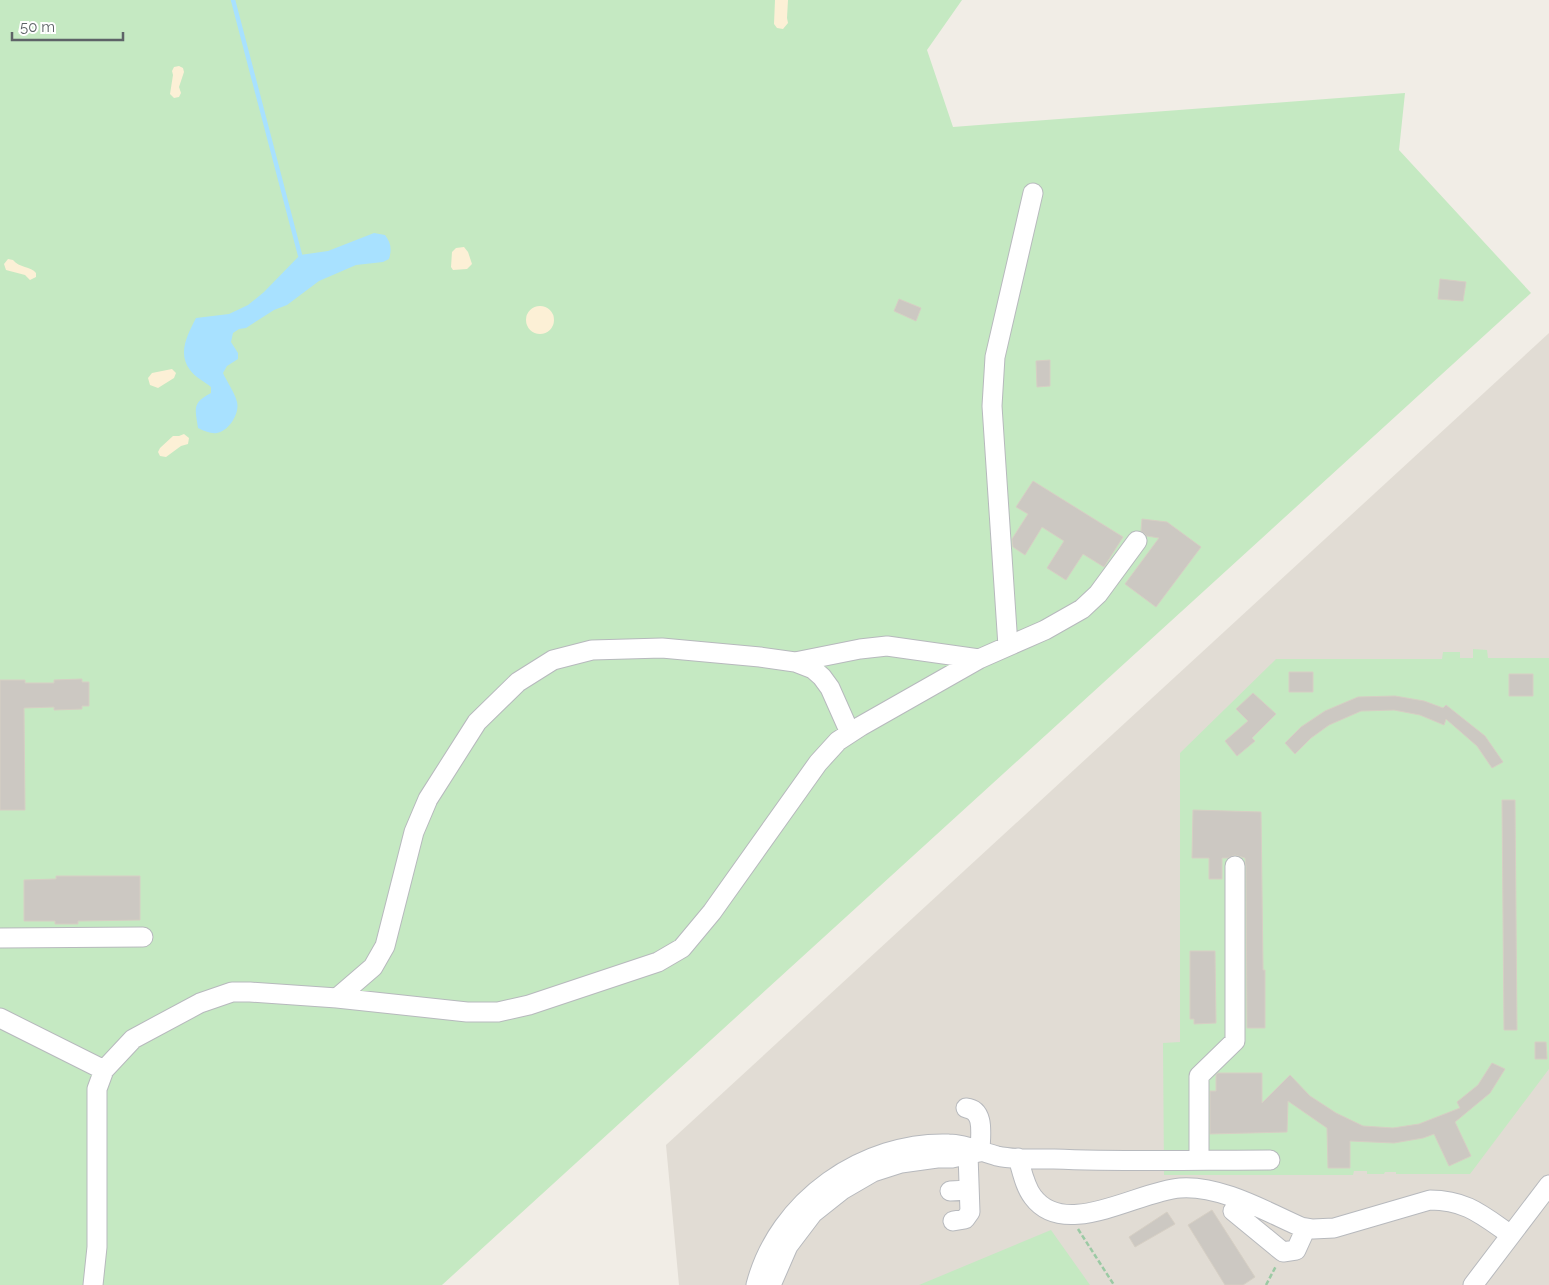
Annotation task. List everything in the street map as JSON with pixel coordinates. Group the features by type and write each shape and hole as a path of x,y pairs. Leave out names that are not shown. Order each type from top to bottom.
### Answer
{"lane":[{"path":"1008,646 992,406 995,357 1033,193"},
{"path":"93,1285 97,1247 97,1089 104,1070 133,1039 200,1003 232,992 337,998 467,1012 498,1012 529,1005 658,962 682,948 712,912 818,763 838,741 979,658 1045,630 1082,609 1098,594 1137,541"},
{"path":"795,662 860,649 886,646 979,658"},
{"path":"337,998 373,968 385,946 414,832 428,799 477,722 518,682 553,660 592,650 662,648 795,662 813,669 822,677 830,688 850,733"},
{"path":"1199,1160 1199,1076 1235,1041 1235,866"},
{"path":"0,938 143,937"},
{"path":"0,1018 104,1070"},
{"path":"953,1221 961,1221 969,1214 969,1190 980,1117 974,1111 966,1108"},
{"path":"756,1285 776,1239 803,1203 834,1178 867,1159 897,1149 952,1144 974,1153 1018,1158 1102,1161 1270,1160"},
{"path":"771,1285 788,1246 814,1213 842,1190 873,1172 901,1163 952,1158 974,1153"},
{"path":"1018,1158 1032,1197 1049,1210 1069,1215 1094,1213 1144,1196 1179,1188 1194,1188 1223,1193 1306,1228 1334,1228 1430,1200 1444,1200 1463,1204 1511,1235"},
{"path":"1473,1285 1549,1184"},
{"path":"950,1191 969,1190"},
{"path":"1233,1211 1283,1252 1296,1250 1306,1228"}],"path":[{"path":"1069,1215 1114,1285"},
{"path":"1266,1285 1283,1252"}],"shaded area":[{"path":"1549,333 1549,1285 679,1285 666,1145"}],"green space":[{"path":"0,0 962,0 927,50 953,127 1405,93 1399,150 1531,293 442,1285 0,1285"},
{"path":"1473,649 1487,650 1488,658 1549,658 1549,1069 1470,1174 1396,1174 1396,1172 1385,1172 1384,1174 1367,1174 1367,1171 1354,1171 1353,1175 1164,1175 1163,1043 1180,1042 1180,753 1276,659 1442,659 1443,652 1460,652 1460,658 1473,658"},
{"path":"1051,1230 1090,1285 919,1285"}],"sand":[{"path":"775,0 788,0 788,23 783,29 777,28 774,24"},
{"path":"179,66 183,68 184,72 179,87 181,93 179,97 174,98 170,94 172,71 174,67"},
{"path":"464,247 472,264 467,269 453,270 451,267 452,252 456,248"},
{"path":"8,259 31,269 36,273 36,277 30,280 25,275 6,270 4,264"},
{"path":"540,306 550,310 554,320 550,330 540,334 530,330 526,320 530,310"},
{"path":"172,369 176,373 174,378 158,388 150,385 148,378 152,373"},
{"path":"184,434 189,438 188,444 181,446 166,457 160,456 158,452 160,448 173,436"}],"water":[{"path":"374,233 385,235 390,243 389,259 383,262 356,265 319,281 287,305 274,310 246,328 239,329 233,333 231,342 238,353 238,359 227,366 223,373 235,395 237,411 233,421 221,432 210,433 198,428 196,407 201,400 211,393 211,387 192,373 184,357 185,344 196,318 229,314 248,305 264,292 300,255 328,251"}],"building":[{"path":"1440,279 1466,282 1463,301 1438,299"},
{"path":"899,299 921,308 916,321 894,311"},
{"path":"1050,360 1050,386 1037,387 1036,361"},
{"path":"1033,481 1123,537 1104,567 1083,554 1066,580 1047,568 1064,541 1042,527 1025,555 1013,547 1012,539 1028,514 1016,507"},
{"path":"1142,519 1167,522 1201,547 1156,607 1125,584 1159,538 1147,536 1141,531"},
{"path":"1289,672 1313,672 1313,692 1289,692"},
{"path":"1509,674 1533,674 1533,696 1509,696"},
{"path":"82,679 82,682 89,682 89,706 82,706 82,709 54,710 54,707 24,708 25,810 0,810 0,680 25,680 25,683 54,683 54,680"},
{"path":"1253,693 1276,714 1252,738 1255,741 1237,756 1225,741 1248,721 1236,709"},
{"path":"1395,696 1424,701 1443,708 1446,705 1485,736 1503,762 1492,768 1477,746 1446,719 1444,725 1420,715 1394,710 1361,711 1329,725 1311,738 1295,754 1285,743 1301,727 1325,711 1358,697"},
{"path":"1502,800 1515,800 1517,1030 1504,1030"},
{"path":"1193,810 1261,812 1265,1028 1247,1028 1245,858 1235,855 1222,858 1222,879 1209,879 1209,858 1192,858"},
{"path":"56,876 140,876 140,920 78,921 78,924 55,924 55,921 24,921 24,880 56,879"},
{"path":"1190,951 1215,951 1216,1023 1194,1024 1194,1019 1190,1019"},
{"path":"1535,1042 1546,1042 1547,1059 1535,1059"},
{"path":"1492,1063 1505,1069 1490,1093 1455,1122 1471,1156 1449,1166 1434,1134 1394,1143 1350,1141 1350,1168 1328,1168 1327,1128 1288,1101 1287,1132 1210,1134 1210,1091 1216,1091 1216,1075 1218,1073 1262,1073 1262,1103 1290,1075 1310,1096 1336,1113 1363,1126 1393,1128 1419,1124 1460,1108 1457,1102 1478,1085"},
{"path":"1212,1210 1255,1277 1243,1285 1225,1285 1188,1225"},
{"path":"1167,1212 1175,1224 1135,1247 1129,1237"}],"waterway":[{"path":"233,0 300,255"}]}
